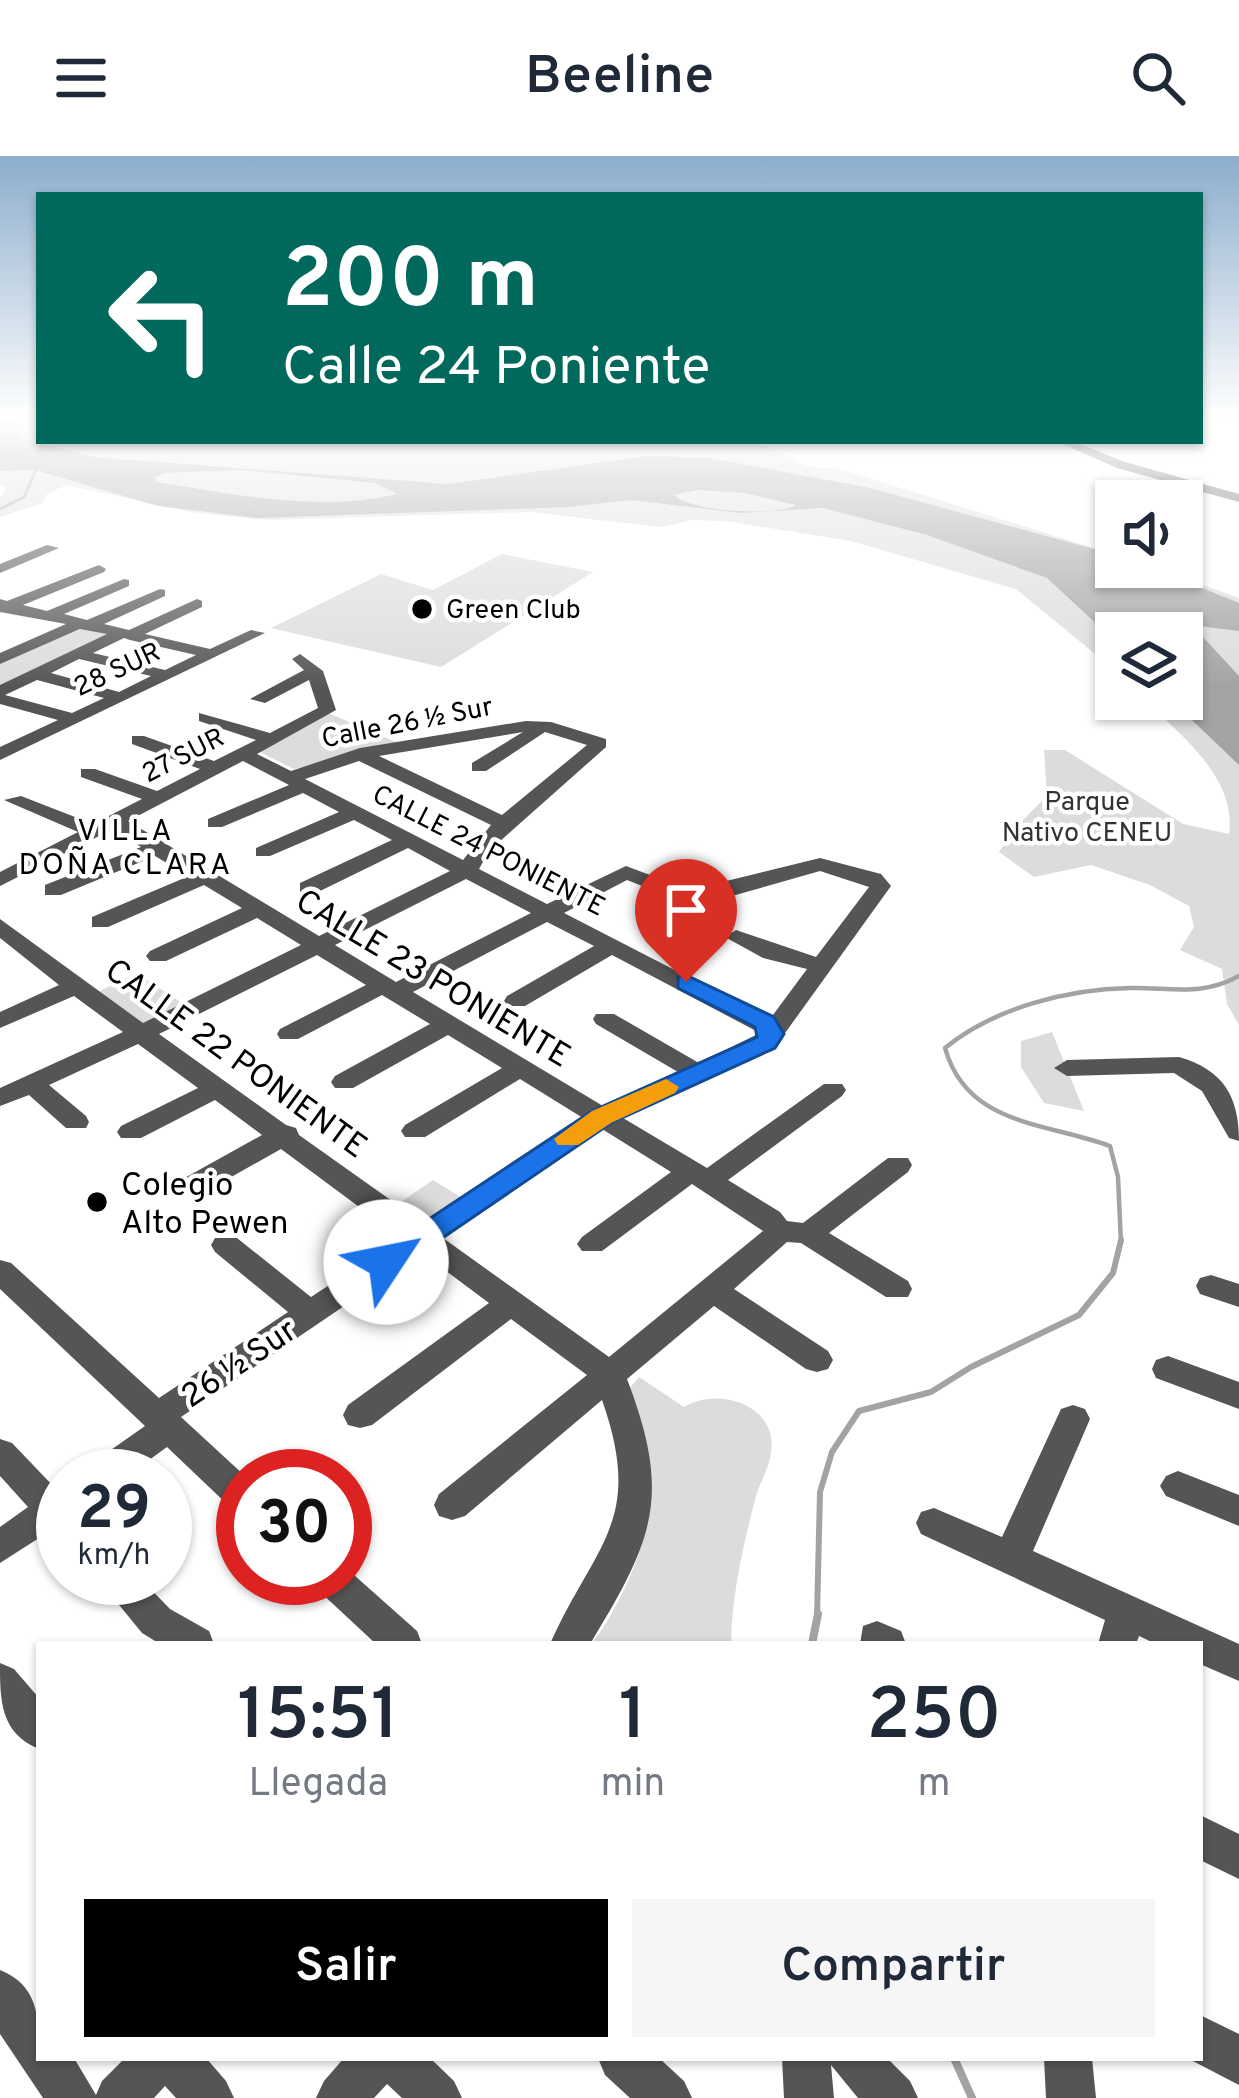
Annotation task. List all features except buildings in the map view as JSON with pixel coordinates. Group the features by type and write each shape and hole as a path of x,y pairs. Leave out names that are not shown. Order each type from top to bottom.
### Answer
{"street":[{"path":"0,568 52,548"},
{"path":"2,602 77,560"},
{"path":"2,602 99,568"},
{"path":"47,616 124,583"},
{"path":"0,659 160,593"},
{"path":"2,602 211,654"},
{"path":"0,695 34,674 197,604"},
{"name":"28 SUR","path":"0,754 257,633"},
{"path":"0,635 35,644"},
{"path":"78,654 166,675"},
{"path":"259,699 315,671 300,658"},
{"name":"27 SUR","path":"0,880 327,710 315,671"},
{"path":"34,674 119,697"},
{"path":"0,695 73,719"},
{"path":"205,717 271,739"},
{"path":"0,1098 467,870 480,848 544,786 600,746 592,738 539,726 479,767"},
{"name":"Calle 26 ½ Sur","path":"215,824 360,754 539,726"},
{"path":"138,740 216,768"},
{"name":"CALLE 24 PONIENTE","path":"243,754 772,1030"},
{"path":"360,754 504,824"},
{"path":"88,773 158,798"},
{"name":"CALLE 23 PONIENTE","path":"14,800 104,826 156,848 770,1219 896,1289"},
{"path":"263,852 356,812"},
{"path":"308,888 409,840"},
{"path":"52,890 156,848"},
{"path":"0,856 26,866"},
{"name":"26 ½ Sur","path":"132,1449 310,1313 602,1117 766,1042 874,899 878,882 831,866 809,864 710,896 688,897 626,872 549,911"},
{"path":"100,922 205,877"},
{"path":"158,956 258,909"},
{"path":"289,1034 549,911"},
{"name":"CALLE 22 PONIENTE","path":"0,926 13,955 77,986 143,1032 608,1372"},
{"path":"736,937 822,967"},
{"path":"516,1001 613,945"},
{"path":"0,1021 77,986"},
{"path":"605,1018 698,1072"},
{"path":"344,1082 449,1024"},
{"path":"1066,1068 1179,1065 1212,1086 1239,1132"},
{"path":"415,1132 521,1068"},
{"path":"32,1083 76,1122"},
{"path":"130,1132 220,1087"},
{"path":"592,1244 833,1090"},
{"path":"191,1187 286,1134"},
{"path":"452,1505 713,1290 793,1232 898,1166"},
{"path":"226,1245 310,1313"},
{"path":"0,1271 216,1471"},
{"path":"713,1290 817,1360"},
{"path":"360,1415 513,1301"},
{"path":"1168,1369 1239,1396"},
{"path":"571,1641 611,1566 637,1489 636,1460 608,1372"},
{"path":"1011,1558 1073,1419"},
{"path":"0,1454 36,1488"},
{"path":"1178,1486 1239,1511"},
{"path":"934,1523 1011,1558 1122,1628 1181,1641"},
{"path":"0,1547 36,1525"},
{"path":"141,1605 156,1621 191,1641"},
{"path":"361,1605 400,1641"},
{"path":"1203,1647 1239,1663"},
{"path":"0,1682 36,1726"},
{"path":"1203,1839 1239,1857"},
{"path":"0,1993 36,2046"},
{"path":"1203,2041 1239,2061"},
{"path":"47,2061 72,2098"},
{"path":"119,2098 156,2061"},
{"path":"176,2061 209,2098"},
{"path":"341,2098 374,2061"},
{"path":"398,2061 436,2098"},
{"path":"625,2061 667,2098"},
{"path":"806,2061 809,2098"},
{"path":"855,2061 893,2098"},
{"path":"1068,2061 1071,2098"}],"green space":[{"path":"0,507 32,507 0,517"},
{"name":"Parque Nativo CENEU","path":"166,507 961,507 1095,548 1095,588 1203,585 1239,598 1239,1025 1227,1004 1222,969 1180,950 1194,927 1189,906 1150,885 1091,865 1034,877 999,852 1011,832 1047,796 1044,750 1065,750 1183,824 1229,834 1229,813 1215,776 1165,720 1203,720 1203,612 1095,612 1095,654 1016,589 851,541 725,521 692,520 661,527 529,512 265,520"},
{"name":"Green Club","path":"502,554 593,572 441,667 271,628 381,574 433,590"},
{"path":"84,628 110,634 0,688 0,663"},
{"path":"328,713 403,745 294,769 258,751"},
{"path":"136,973 190,1008 144,1031 90,996"},
{"path":"1052,1032 1084,1111 1044,1103 1021,1067 1021,1041"},
{"path":"433,1180 462,1198 426,1223 398,1204"},
{"path":"639,1377 684,1407 713,1399 743,1404 765,1422 771,1436 770,1457 739,1570 731,1641 593,1641 628,1580 647,1524 645,1479 629,1389"}],"shaded area":[{"path":"163,507 572,507 259,518"},
{"path":"687,507 771,511 792,507 938,507 1095,549 1095,588 1202,588 1239,603 1239,631 1203,626 1203,612 1095,612 1095,623 1047,578 927,535 823,508 742,513"},
{"path":"1203,637 1239,676 1239,765 1192,720 1203,720"}],"waterway":[{"path":"0,509 5,507"},
{"path":"1121,1240 1118,1177 1110,1146 990,1107 956,1074 945,1048 986,1022 1032,1003 1106,989 1198,989 1239,976"},
{"path":"817,1617 820,1492 832,1452 859,1411 931,1392 971,1367 1079,1315 1113,1273 1121,1240"},
{"path":"813,1641 818,1614"},
{"path":"955,2061 972,2098"}],"slow traffic":[{"path":"568,1139 666,1087"}],"place":[{"name":"Green Club","path":"422,609"},
{"name":"Colegio Alto Pewen","path":"97,1202"}],"district":[{"name":"VILLA DOÑA CLARA","path":"126,847"}],"route":[{"path":"386,1262 602,1117 766,1042 772,1034 765,1023 686,982"}]}
